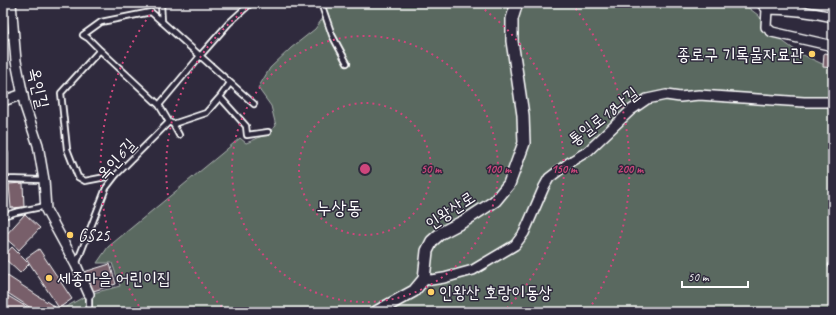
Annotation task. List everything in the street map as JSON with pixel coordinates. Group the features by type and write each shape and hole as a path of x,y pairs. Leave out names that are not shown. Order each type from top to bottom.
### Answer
{"street":[{"name":"옥인길","path":"11,3 16,60 25,106 38,145 44,180 46,210 76,265 89,294"},
{"name":"인왕산로","path":"424,279 427,251 432,241 441,233 466,220 495,201 509,184 524,143 523,115 512,41 512,19 517,3"},
{"path":"833,17 813,12 764,6 766,27 772,32 833,46"},
{"path":"3,101 23,94"},
{"name":"통일로18나길","path":"424,279 431,280 444,278 472,270 515,245 524,233 544,186 549,178 570,162 588,151 631,110 647,99 666,95 680,97 699,95 804,102 833,102"},
{"path":"376,312 414,291 424,279"}],"lane":[{"path":"161,3 162,22"},
{"path":"159,105 229,23 251,3"},
{"path":"322,3 332,35 347,63"},
{"path":"179,135 159,105 88,38 82,35 101,22 151,12 254,104"},
{"path":"3,37 14,34"},
{"path":"100,50 61,93 67,149 78,177 85,181 116,175"},
{"name":"옥인6길","path":"76,265 106,188 116,175 171,123 206,113 230,83"},
{"path":"220,97 246,126 247,135 268,132"},
{"path":"3,149 5,154 4,179 44,180"},
{"path":"3,216 46,206"},
{"path":"89,294 90,312"}],"green space":[{"path":"320,3 742,3 758,15 774,35 799,53 833,69 833,312 56,312 89,294 120,286 112,263 97,263 108,247 240,138 246,143 262,136 276,126 271,106 258,88 270,68 291,48 315,29 323,18"}],"building":[{"path":"824,53 833,54 833,68 823,67"},
{"path":"23,183 24,207 11,208 9,184"},
{"path":"3,184 5,184 6,208 3,208"},
{"path":"25,214 40,228 19,250 4,237"},
{"path":"12,247 29,264 20,273 3,257"},
{"name":"세종마을 어린이집","path":"39,249 72,299 59,308 26,258"},
{"path":"110,264 116,284 90,292 84,272"},
{"path":"3,273 55,307 52,312 37,312 3,290"},
{"path":"3,293 35,312 3,312"}],"place":[{"name":"종로구 기록물자료관","path":"812,54"},
{"name":"GS25","path":"70,235"},
{"name":"세종마을 어린이집","path":"49,278"},
{"name":"인왕산 호랑이동상","path":"431,292"}],"district":[{"name":"누상동","path":"339,207"}]}
